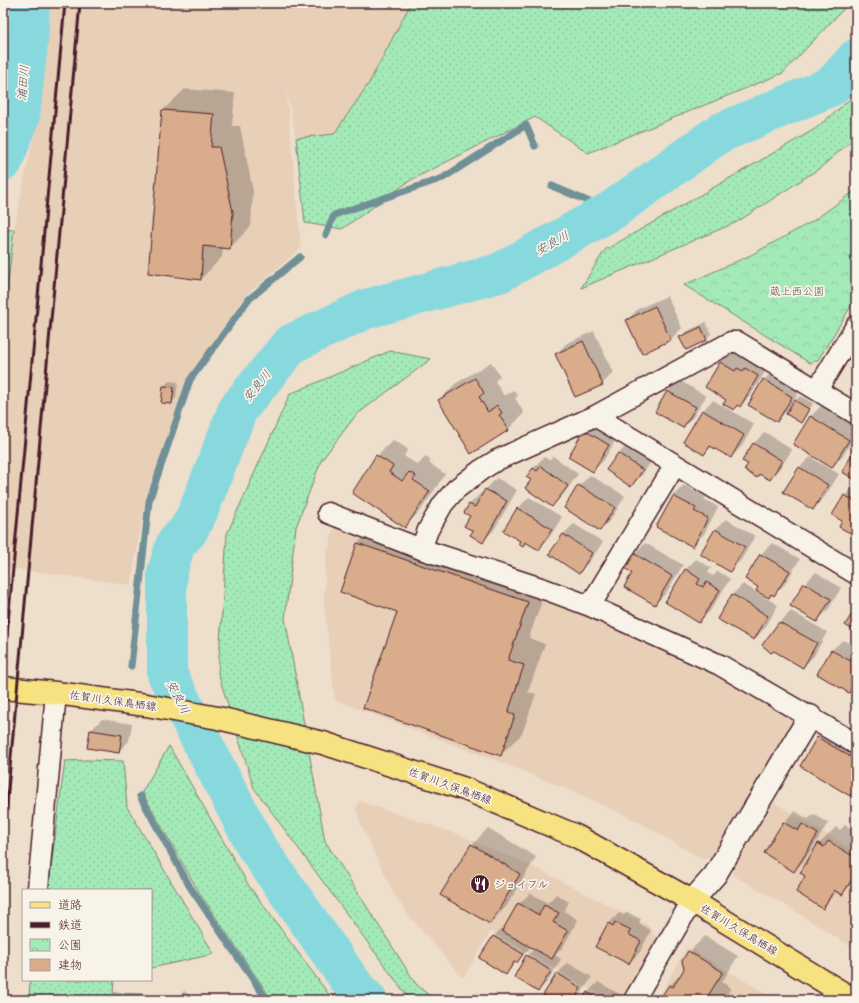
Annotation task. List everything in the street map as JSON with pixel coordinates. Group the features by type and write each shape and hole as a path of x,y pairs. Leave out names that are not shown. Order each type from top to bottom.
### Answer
{"main road":[{"name":"佐賀川久保鳥栖線","path":"3,688 56,693 146,705 218,718 323,743 465,789 576,836 692,901 854,1000"}],"street":[{"path":"817,390 856,326"},
{"path":"421,549 428,530 443,504 456,489 481,470 497,460 595,416 731,342 738,342 856,414"},
{"path":"595,416 856,574"},
{"path":"590,606 675,465"},
{"path":"328,513 421,549 547,590 590,606 720,665 856,744"},
{"path":"38,888 56,693"},
{"path":"634,1000 692,901 715,875 810,716"}],"shaded area":[{"path":"46,3 411,3 369,83 334,134 296,138 286,87 301,248 245,296 186,382 145,500 131,585 3,567 3,329 14,229 33,139"},
{"path":"334,528 539,598 603,623 724,679 788,715 792,723 713,857 702,859 641,823 579,794 508,765 335,700 324,601 326,559"},
{"path":"770,800 856,852 856,950 787,906 733,875 733,866"},
{"path":"359,801 457,834 532,866 649,926 656,940 620,1000 608,1000 491,931 463,978 409,916 394,894 360,822 356,808"},
{"path":"687,947 740,978 776,1000 657,1000"}],"green space":[{"path":"411,3 849,3 783,73 588,153 535,117 411,180 342,229 305,223 296,138 334,134 369,83"},
{"path":"856,94 856,137 820,168 737,222 581,288 605,250 815,129"},
{"name":"蔵上西公園","path":"856,190 856,298 818,360 810,363 684,285 751,255 813,221"},
{"path":"14,229 3,329 3,231"},
{"path":"390,351 431,359 356,415 321,461 296,527 285,618 325,841 416,984 434,1000 410,1000 254,788 218,673 227,534 290,394"},
{"path":"169,746 249,886 333,1000 272,1000 200,894 142,792"},
{"path":"65,761 123,761 127,807 214,954 152,968 152,889 48,889"},
{"path":"30,981 114,981 113,993 142,994 139,1000 29,1000"}],"building":[{"path":"162,110 214,114 211,147 219,147 233,212 230,249 203,246 201,280 148,273"},
{"path":"655,306 671,340 642,354 626,320"},
{"path":"701,327 707,340 686,350 679,337"},
{"path":"583,341 603,385 575,397 555,354"},
{"path":"856,351 856,364 850,360"},
{"path":"720,362 735,371 737,368 743,371 745,368 758,376 740,407 737,405 734,410 723,404 726,400 705,387"},
{"path":"475,378 484,393 479,397 488,412 497,405 502,413 499,415 509,430 471,454 438,400"},
{"path":"763,379 792,397 777,422 748,405"},
{"path":"163,386 174,387 172,404 161,403"},
{"path":"667,391 696,407 683,428 655,412"},
{"path":"794,400 809,409 801,423 786,414"},
{"path":"702,410 744,435 731,458 710,446 704,455 683,442"},
{"path":"810,416 849,440 832,468 793,444"},
{"path":"584,430 609,445 593,472 568,457"},
{"path":"753,443 782,461 770,480 759,474 757,478 744,470 748,464 742,461"},
{"path":"856,447 856,480 842,472"},
{"path":"618,453 643,470 631,487 606,470"},
{"path":"376,455 393,466 389,472 402,481 409,472 416,476 413,480 430,491 405,528 352,493"},
{"path":"541,466 568,486 552,507 525,488 531,480 526,477 533,468 537,471"},
{"path":"799,467 828,485 813,510 783,492"},
{"path":"578,485 615,507 600,531 564,508"},
{"path":"485,489 507,501 483,543 470,535 473,531 464,526 470,516 464,513 469,504 475,507"},
{"path":"844,495 856,502 856,536 839,527 842,521 832,515"},
{"path":"673,496 696,508 694,511 708,518 693,547 656,527"},
{"path":"517,508 552,529 539,550 525,542 523,547 518,544 520,541 503,531"},
{"path":"715,529 745,547 730,572 700,554"},
{"path":"563,534 592,553 579,574 549,554"},
{"path":"357,543 528,602 508,660 524,665 508,713 515,715 501,756 363,708 397,612 340,592"},
{"path":"633,553 672,576 655,605 624,587 632,573 625,568"},
{"path":"760,554 790,571 774,596 771,594 769,598 756,591 758,587 745,579"},
{"path":"685,569 700,579 697,584 703,587 706,582 720,590 699,623 665,602"},
{"path":"804,583 831,599 817,622 790,606"},
{"path":"732,594 768,616 754,640 717,619"},
{"path":"856,607 856,632 845,625"},
{"path":"779,622 817,643 803,668 774,651 771,653 762,645"},
{"path":"831,650 856,664 856,680 849,693 817,674"},
{"path":"90,730 122,735 119,753 87,748"},
{"path":"817,737 856,760 856,787 850,796 800,766"},
{"path":"783,822 798,831 802,824 818,834 794,872 764,853"},
{"path":"828,841 856,858 856,873 842,895 834,890 823,909 796,892 805,876 800,873 818,843 824,847"},
{"name":"ジョイフル","path":"471,844 520,874 490,924 440,895"},
{"path":"518,903 539,915 544,905 559,913 553,922 568,931 552,959 502,931"},
{"path":"615,922 631,930 628,934 641,941 629,964 595,947 608,923 613,926"},
{"path":"493,936 523,954 517,963 514,962 506,975 479,958"},
{"path":"688,951 723,972 706,999 708,1000 659,1000 669,985 673,987 684,969 682,961"},
{"path":"526,955 551,971 538,992 514,977"},
{"path":"557,973 581,988 574,1000 551,1000 543,995"},
{"path":"587,992 600,1000 582,1000"}],"waterway":[{"name":"浦田川","path":"3,161 20,116 28,42 30,3"},
{"name":"安良川","path":"367,1000 356,989 256,846 167,674 167,573 176,543 188,531 198,512 238,409 291,344 366,309 499,273 611,211 720,133 832,86 856,59"},
{"path":"326,235 334,215 443,178 526,125 535,146"},
{"path":"552,186 611,211"},
{"path":"131,666 149,501 190,380 248,300 300,257"},
{"path":"140,796 190,887 267,1000"}],"railway":[{"path":"3,677 65,3"},
{"path":"3,844 80,3"}],"place":[{"name":"ジョイフル","path":"480,884"}]}
